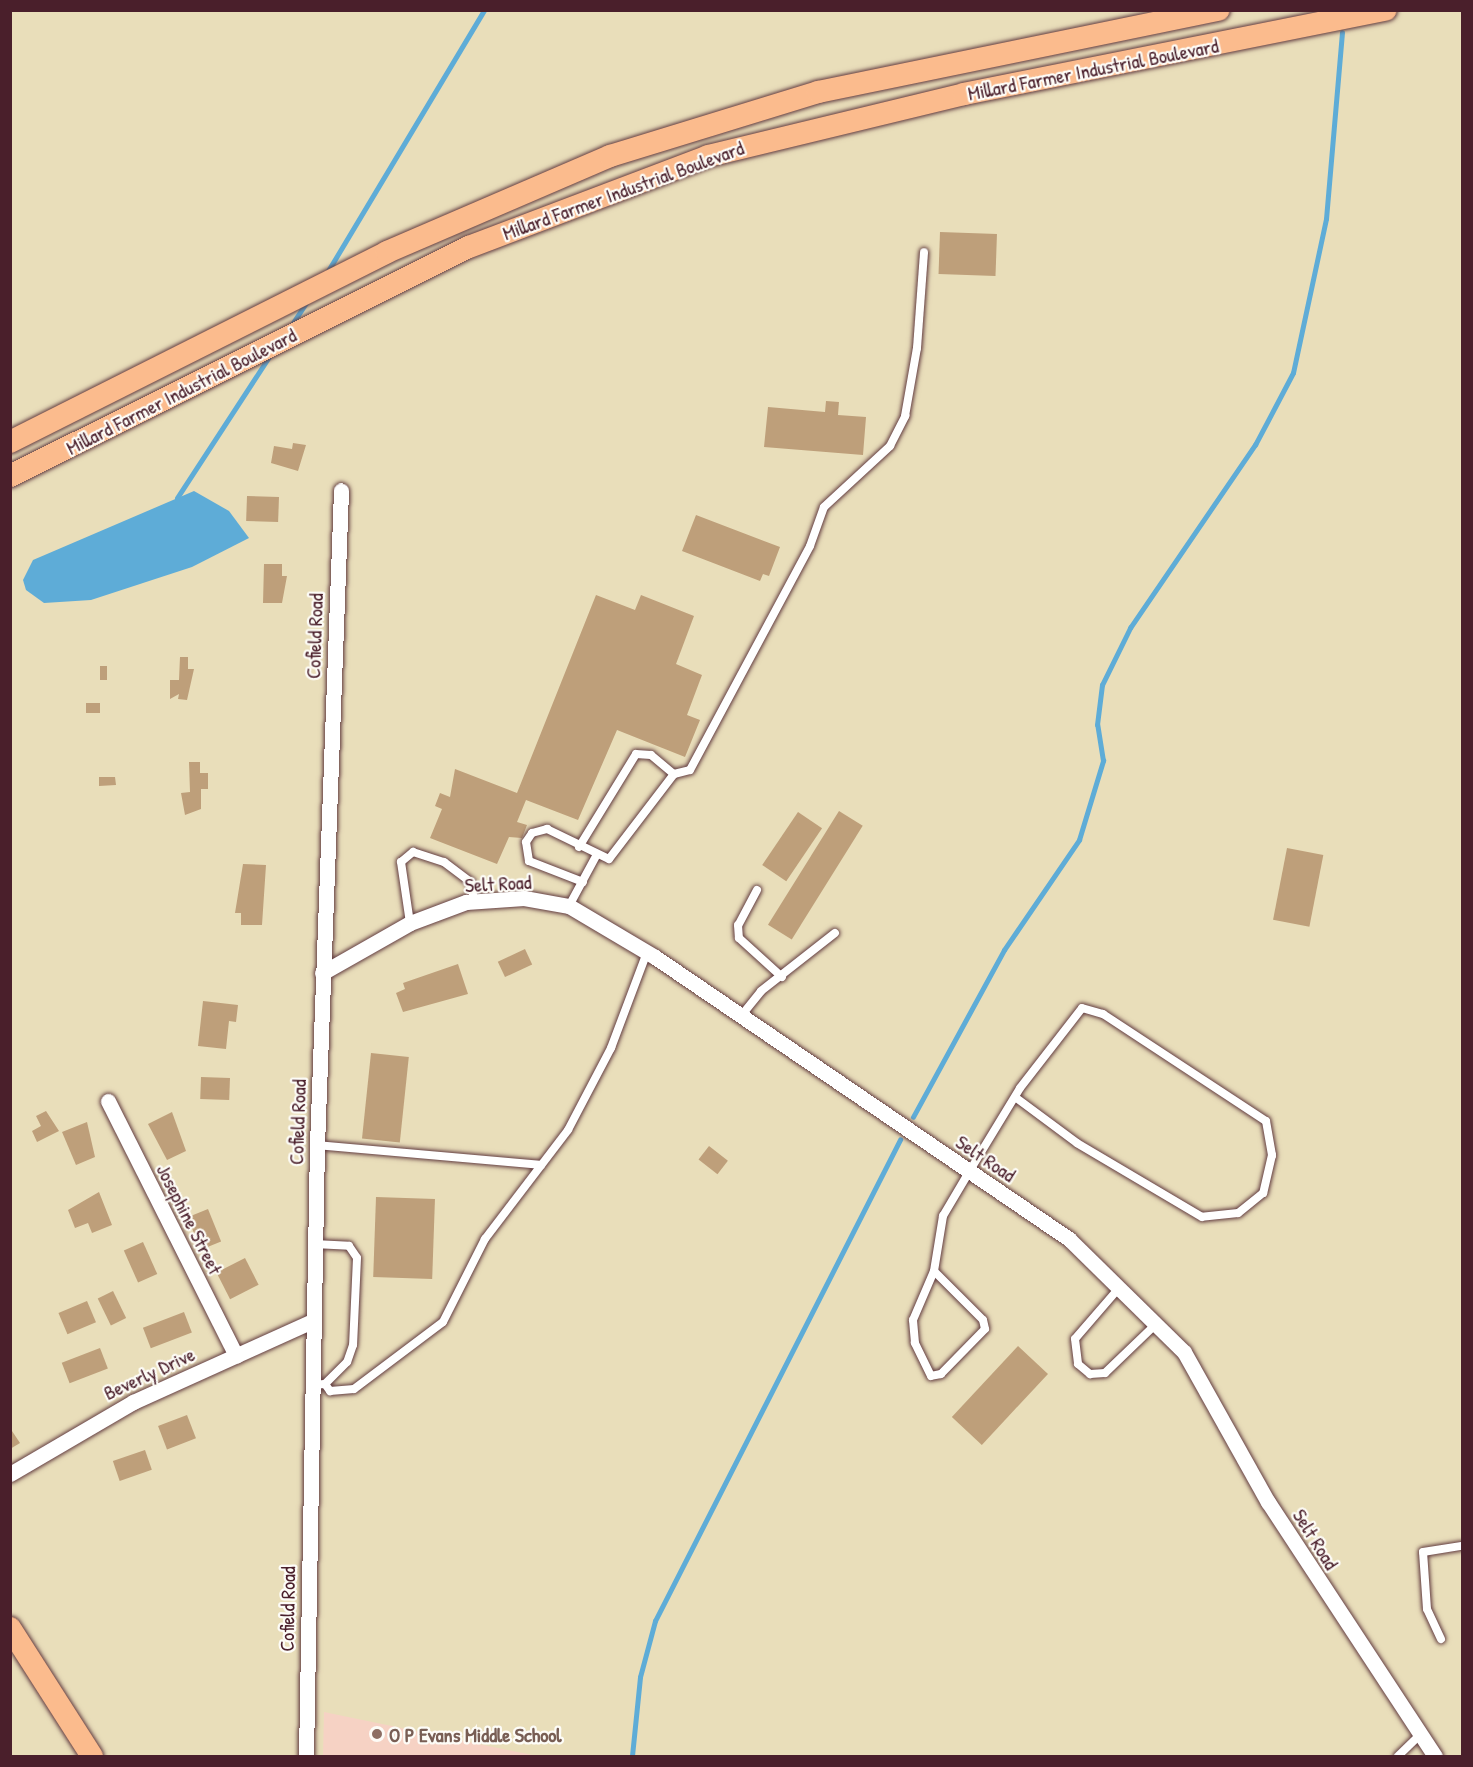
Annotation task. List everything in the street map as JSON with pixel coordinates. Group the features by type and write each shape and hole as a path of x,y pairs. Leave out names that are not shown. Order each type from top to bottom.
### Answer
{"main road":[{"name":"Millard Farmer Industrial Boulevard","path":"10,442 387,252 610,156 818,92 1219,10"},
{"name":"Millard Farmer Industrial Boulevard","path":"10,476 469,247 708,156 941,99 1386,10"},
{"path":"10,1628 92,1756"}],"street":[{"name":"Cofield Road","path":"306,1756 318,1385 312,1321 314,1244 341,490"},
{"name":"Selt Road","path":"322,973 410,922 474,902 524,898 569,906 648,952 1069,1239 1184,1352 1268,1502 1419,1736 1435,1756"},
{"name":"Josephine Street","path":"108,1101 236,1356"},
{"name":"Beverly Drive","path":"10,1474 133,1402 312,1321"}],"lane":[{"path":"583,882 529,861 526,850 532,833 541,829 596,856 609,859 674,774 690,770 810,546 824,507 890,446 905,416 924,252"},
{"path":"579,846 636,754 651,755 674,774"},
{"path":"410,922 401,862 413,852 444,862 471,882 474,902"},
{"path":"569,906 596,856"},
{"path":"758,890 738,925 739,938 782,977"},
{"path":"741,1016 761,991 782,977 835,933"},
{"path":"314,1244 349,1246 357,1258 353,1345 347,1362 318,1385 330,1391 354,1389 443,1322 485,1239 568,1130 611,1048 648,952"},
{"path":"934,1271 983,1320 986,1329 941,1374 931,1376 919,1354 913,1320 934,1271 943,1216 1015,1097 1082,1008 1103,1014 1266,1121 1272,1155 1263,1193 1238,1213 1202,1217 1077,1143 1015,1097"},
{"path":"317,1145 541,1166"},
{"path":"1119,1288 1075,1339 1072,1349 1078,1364 1090,1374 1105,1373 1156,1324"},
{"path":"1441,1639 1427,1609 1423,1552 1462,1546"},
{"path":"1398,1756 1419,1736"}],"shaded area":[{"name":"O P Evans Middle School","path":"324,1712 537,1756 323,1756"}],"water":[{"path":"194,491 229,511 249,538 192,567 91,600 44,603 26,590 23,580 33,560"}],"building":[{"path":"940,232 997,234 995,276 939,274"},
{"path":"826,401 839,402 838,415 866,417 863,455 764,447 768,407 825,412"},
{"path":"293,443 306,445 298,471 271,463 274,446 292,449"},
{"path":"247,496 279,497 278,522 246,521"},
{"path":"696,515 780,547 769,576 763,574 760,581 682,551"},
{"path":"264,564 282,564 282,576 287,576 282,603 263,603"},
{"path":"596,595 635,610 641,595 694,616 676,664 702,675 687,715 700,720 685,757 617,730 578,820 526,800 517,822 527,825 522,838 509,837 497,864 430,838 442,809 435,806 440,793 450,797 455,769 517,793"},
{"path":"180,657 188,657 188,669 194,669 187,700 178,699 179,694 170,699 170,680 179,680"},
{"path":"100,666 107,666 107,680 100,680"},
{"path":"86,703 100,703 100,713 86,713"},
{"path":"189,762 200,762 200,773 208,773 208,789 201,789 201,809 185,815 181,793 190,792"},
{"path":"99,777 115,777 116,785 99,786"},
{"path":"839,811 863,826 792,939 768,925"},
{"path":"798,812 822,828 786,881 762,865"},
{"path":"1287,848 1323,855 1309,927 1273,920"},
{"path":"243,864 266,865 262,925 241,925 241,913 235,913"},
{"path":"525,949 532,964 505,977 498,962"},
{"path":"458,964 468,994 403,1012 396,993 405,989 403,983"},
{"path":"203,1001 238,1005 236,1022 229,1021 226,1049 198,1046"},
{"path":"371,1053 409,1057 400,1143 362,1139"},
{"path":"201,1077 230,1078 229,1100 200,1099"},
{"path":"46,1111 59,1131 37,1142 32,1131 41,1126 36,1116"},
{"path":"172,1112 186,1151 167,1160 148,1124"},
{"path":"87,1122 95,1157 76,1165 62,1132"},
{"path":"709,1146 728,1161 717,1174 699,1159"},
{"path":"99,1192 112,1225 92,1233 88,1223 75,1228 68,1210"},
{"path":"376,1197 435,1199 432,1279 373,1277"},
{"path":"208,1209 221,1241 201,1250 188,1217"},
{"path":"143,1242 157,1274 138,1283 124,1251"},
{"path":"245,1258 259,1285 230,1299 216,1273"},
{"path":"113,1291 126,1318 111,1325 98,1298"},
{"path":"87,1301 96,1322 67,1334 58,1313"},
{"path":"184,1312 192,1333 151,1348 143,1328"},
{"path":"1018,1346 1048,1374 982,1445 952,1417"},
{"path":"100,1348 108,1369 70,1383 62,1363"},
{"path":"187,1415 196,1438 167,1449 158,1426"},
{"path":"10,1428 20,1443 10,1449"},
{"path":"145,1450 152,1470 120,1481 113,1461"}],"waterway":[{"path":"328,271 484,10"},
{"path":"913,1117 1004,950 1079,840 1103,761 1097,725 1102,685 1130,628 1255,445 1293,373 1326,219 1342,33"},
{"path":"291,326 306,303"},
{"path":"177,498 269,357"},
{"path":"632,1756 640,1677 655,1621 900,1140"}],"place":[{"name":"O P Evans Middle School","path":"377,1734"}]}
